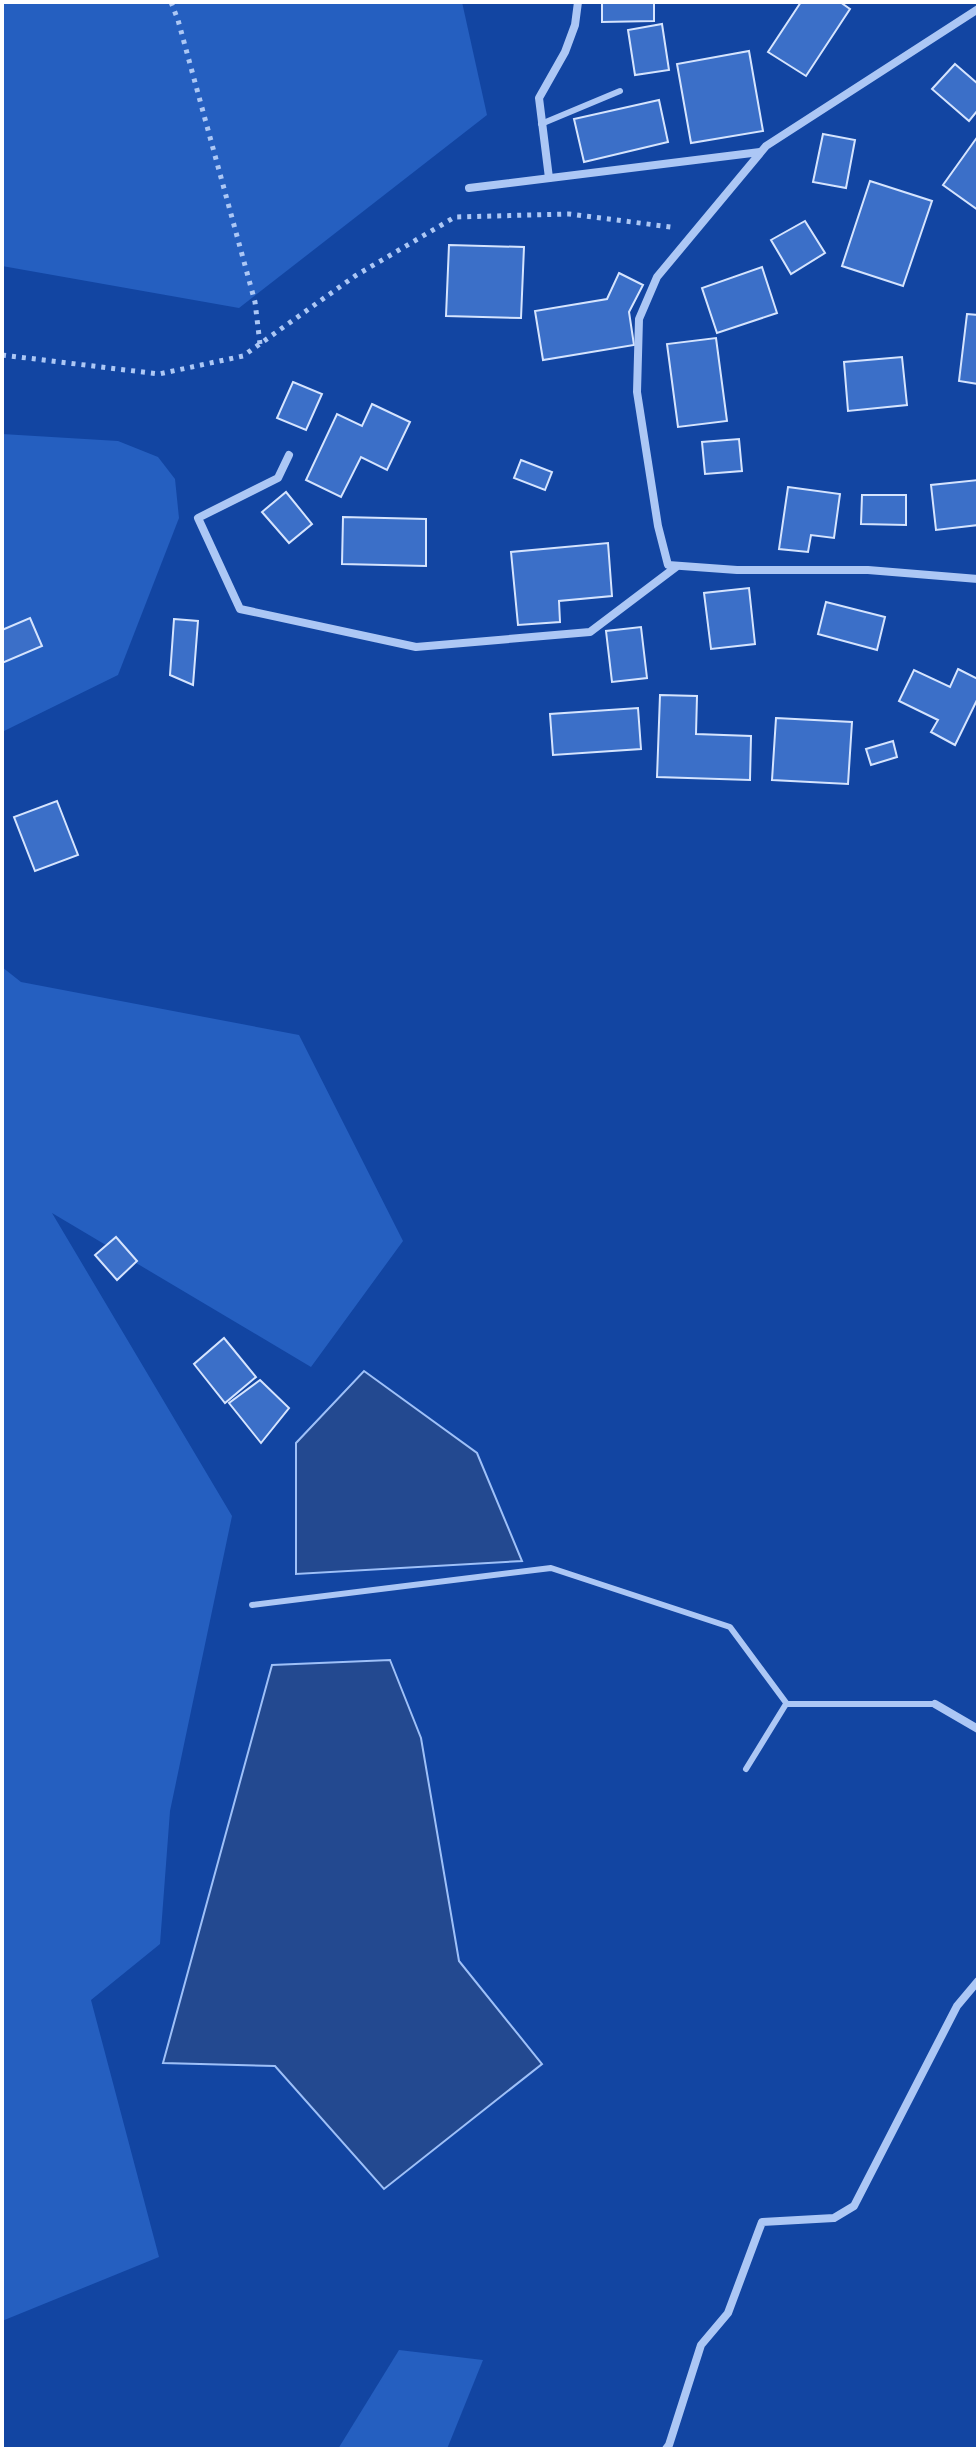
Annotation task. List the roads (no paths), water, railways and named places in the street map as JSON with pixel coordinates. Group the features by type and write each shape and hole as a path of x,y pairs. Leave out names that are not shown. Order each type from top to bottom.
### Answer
{"street":[{"path":"549,178 539,98 565,52 575,25 578,2"},
{"path":"978,9 761,152 657,277 639,319 637,392 658,526 668,565 737,570 868,570 978,579"},
{"path":"469,188 761,152"},
{"path":"289,455 278,478 198,518 240,609 416,647 590,632 676,566"},
{"path":"935,1704 978,1729"},
{"path":"666,2449 701,2345 728,2313 762,2222 834,2218 854,2206 957,2006 978,1981"}],"lane":[{"path":"541,124 620,91"},
{"path":"252,1605 551,1568 730,1627 787,1704"},
{"path":"787,1704 935,1704"},
{"path":"746,1769 787,1704"}]}
